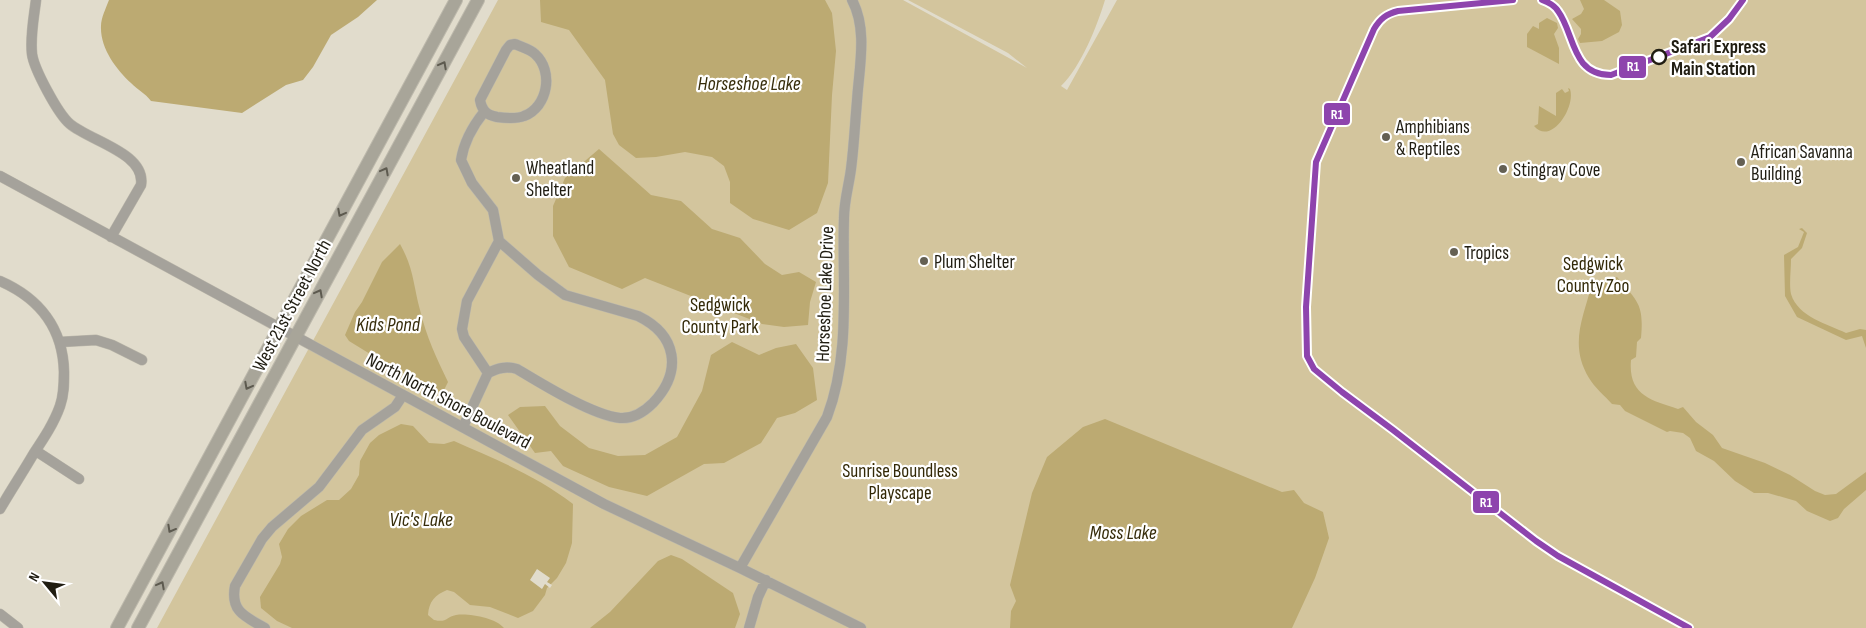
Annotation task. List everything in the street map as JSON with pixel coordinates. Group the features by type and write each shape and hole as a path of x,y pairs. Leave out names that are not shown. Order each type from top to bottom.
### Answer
{"main road":[{"name":"West 21st Street North","path":"116,628 456,0"},
{"name":"West 21st Street North","path":"138,628 478,0"}],"street":[{"path":"36,0 32,54 37,70 63,116 71,125 130,158 138,166 142,177 141,184 111,236"},
{"name":"Horseshoe Lake Drive","path":"740,568 822,426 835,398 844,325 844,216 851,170 862,38 858,11 852,0"},
{"path":"515,44 534,53 542,61 547,78 543,97 539,104 525,116 489,116 484,112 480,100 510,45 515,44"},
{"path":"463,428 488,373 498,368 509,367 517,369 576,402 608,415 621,418 634,416 653,403 671,376 673,363 665,339 658,328 638,316 565,294 538,275 499,241 493,210 472,183 461,160 467,138 484,112"},
{"name":"North North Shore Boulevard","path":"0,176 612,508 766,580 861,628"},
{"path":"488,373 464,337 462,329 467,301 499,241"},
{"path":"0,280 16,287 32,300 54,327 60,342 64,364 64,392 52,426 0,509"},
{"path":"60,342 96,340 112,345 142,360"},
{"path":"265,628 244,616 238,610 234,603 233,595 235,586 262,539 272,527 319,486 362,430 395,407 403,395"},
{"path":"36,451 79,479"},
{"path":"749,628 758,597 766,580"},
{"path":"0,614 18,628"}],"green space":[{"path":"498,0 903,0 1027,68 1008,53 908,0 1105,0 1098,22 1082,57 1061,86 1067,90 1117,0 1866,0 1866,628 157,628"}],"water":[{"path":"109,0 377,0 358,17 331,35 313,67 303,80 286,85 242,113 151,101 120,71 106,50 101,34 101,26"},
{"name":"Horseshoe Lake","path":"540,0 825,0 832,13 836,51 828,183 817,213 789,230 753,219 730,203 730,182 724,166 712,157 685,152 636,158 619,145 613,134 605,80 569,30 541,22"},
{"path":"1580,0 1604,0 1620,11 1622,25 1619,32 1602,41 1580,43 1578,39 1581,29 1572,19 1581,14 1584,9"},
{"path":"1547,18 1557,23 1558,28 1554,34 1559,48 1559,64 1527,47 1527,34 1533,26 1539,29 1539,23"},
{"path":"1568,88 1570,89 1571,97 1566,114 1561,122 1548,131 1541,131 1534,126 1538,124 1539,106 1556,116 1556,93 1562,89 1565,93 1569,91"},
{"path":"599,149 651,195 681,201 712,229 740,238 765,264 782,275 799,272 816,282 810,302 808,325 784,327 762,324 645,278 622,289 569,267 553,236 553,206 565,178"},
{"path":"1802,228 1807,233 1802,248 1791,259 1790,290 1795,302 1800,309 1814,319 1846,333 1860,329 1866,330 1866,348 1862,336 1846,340 1797,317 1785,296 1784,255 1798,247 1804,232 1799,229"},
{"name":"Kids Pond","path":"400,244 411,269 425,329 448,382 444,390 437,392 349,341 345,335 382,262"},
{"path":"1617,277 1635,298 1640,310 1641,338 1637,342 1636,357 1631,360 1631,372 1637,389 1650,399 1678,409 1683,407 1696,422 1713,435 1722,448 1765,463 1790,475 1815,491 1825,495 1836,494 1866,472 1866,490 1844,509 1838,518 1830,521 1807,511 1796,501 1768,493 1754,493 1735,481 1714,461 1696,451 1690,438 1683,433 1667,432 1625,411 1620,405 1612,404 1589,378 1583,366 1579,343 1582,320 1592,284"},
{"path":"732,342 759,355 776,348 796,344 813,368 817,400 795,413 777,418 761,443 724,463 704,464 647,496 609,487 563,466 551,451 535,453 508,415 520,407 545,406 560,426 589,448 618,456 645,455 677,437 702,391 711,355"},
{"name":"Moss Lake","path":"1105,419 1282,492 1294,490 1304,503 1323,512 1329,538 1315,578 1292,628 1010,628 1011,611 1016,601 1010,585 1032,493 1047,457 1083,427"},
{"name":"Vic's Lake","path":"401,424 413,426 429,443 444,444 454,441 500,461 545,485 573,504 572,543 566,563 557,578 547,588 545,595 533,611 518,618 490,607 470,605 454,592 447,590 436,596 431,602 428,615 434,620 442,621 456,615 468,615 495,621 504,628 292,628 277,621 261,608 260,597 280,564 282,557 279,544 288,529 301,516 327,500 339,500 351,489 359,475 360,461 370,443 379,435"},
{"path":"671,555 682,559 733,593 740,614 735,628 590,628 610,612 658,561"}],"pier":[{"path":"537,569 550,578 547,582 552,585 550,588 545,584 542,589 530,580"}],"transit line":[{"name":"R1","path":"1513,0 1398,11 1384,17 1374,29 1316,162 1306,307 1307,356 1314,369 1342,392 1536,541 1558,556 1689,628"},
{"name":"R1","path":"1542,0 1555,7 1564,20 1581,61 1588,68 1598,73 1611,75 1710,37 1729,19 1743,0"}],"place":[{"name":"Safari Express Main Station","path":"1659,57"},
{"name":"Amphibians & Reptiles","path":"1386,137"},
{"name":"African Savanna Building","path":"1741,162"},
{"name":"Stingray Cove","path":"1503,169"},
{"name":"Wheatland Shelter","path":"516,178"},
{"name":"Tropics","path":"1454,252"},
{"name":"Plum Shelter","path":"924,261"}],"park label":[{"name":"Sedgwick County Zoo","path":"1593,274"},
{"name":"Sedgwick County Park","path":"720,315"},
{"name":"Sunrise Boundless Playscape","path":"900,481"}]}
